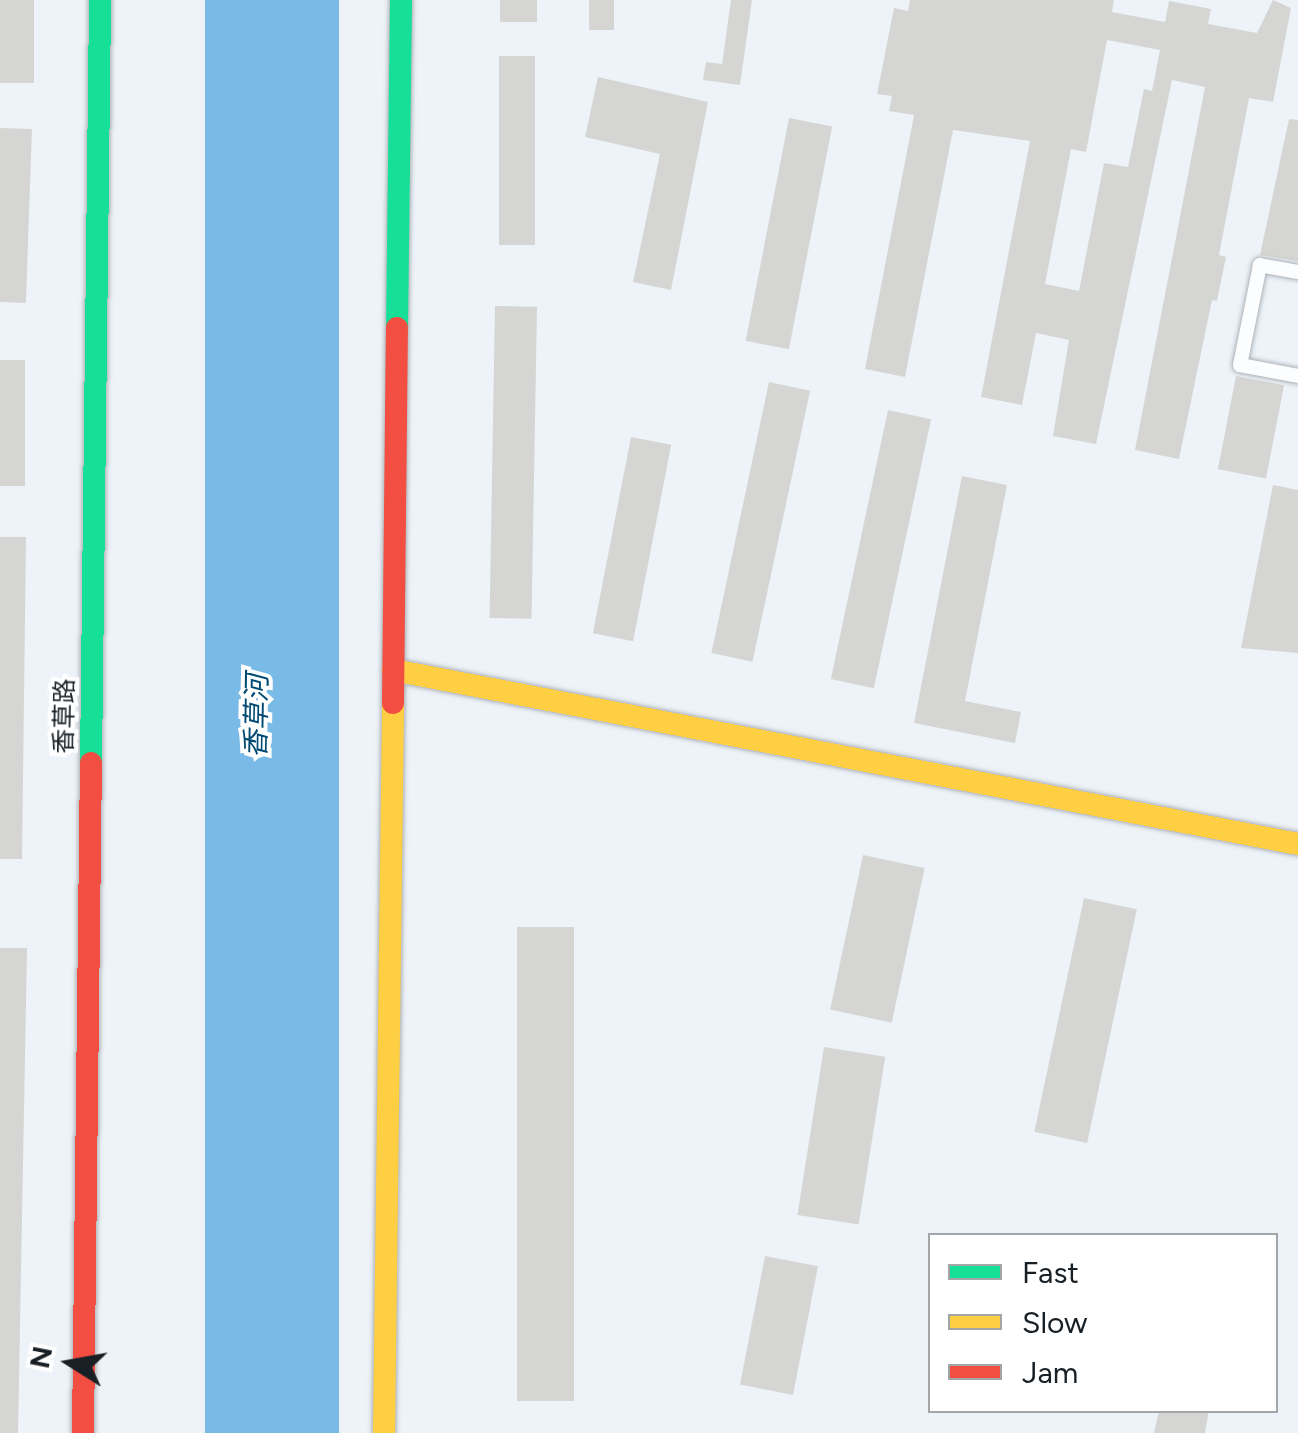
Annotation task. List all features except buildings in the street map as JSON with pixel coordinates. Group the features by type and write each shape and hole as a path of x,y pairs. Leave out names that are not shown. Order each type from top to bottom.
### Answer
{"street":[{"name":"香草路","path":"83,1433 100,0"},
{"path":"384,1433 401,0"},
{"path":"393,670 1298,844"}],"lane":[{"path":"1298,272 1260,265 1240,365 1298,376"}],"water":[{"name":"香草河","path":"205,0 339,0 339,1433 205,1433"}],"traffic: fast":[{"path":"91,763 100,0"},
{"path":"397,328 401,0"}],"traffic: slow":[{"path":"393,670 1298,844"},
{"path":"384,1433 393,703"}],"traffic: jam":[{"path":"393,703 397,328"},
{"path":"83,1433 91,763"}]}
